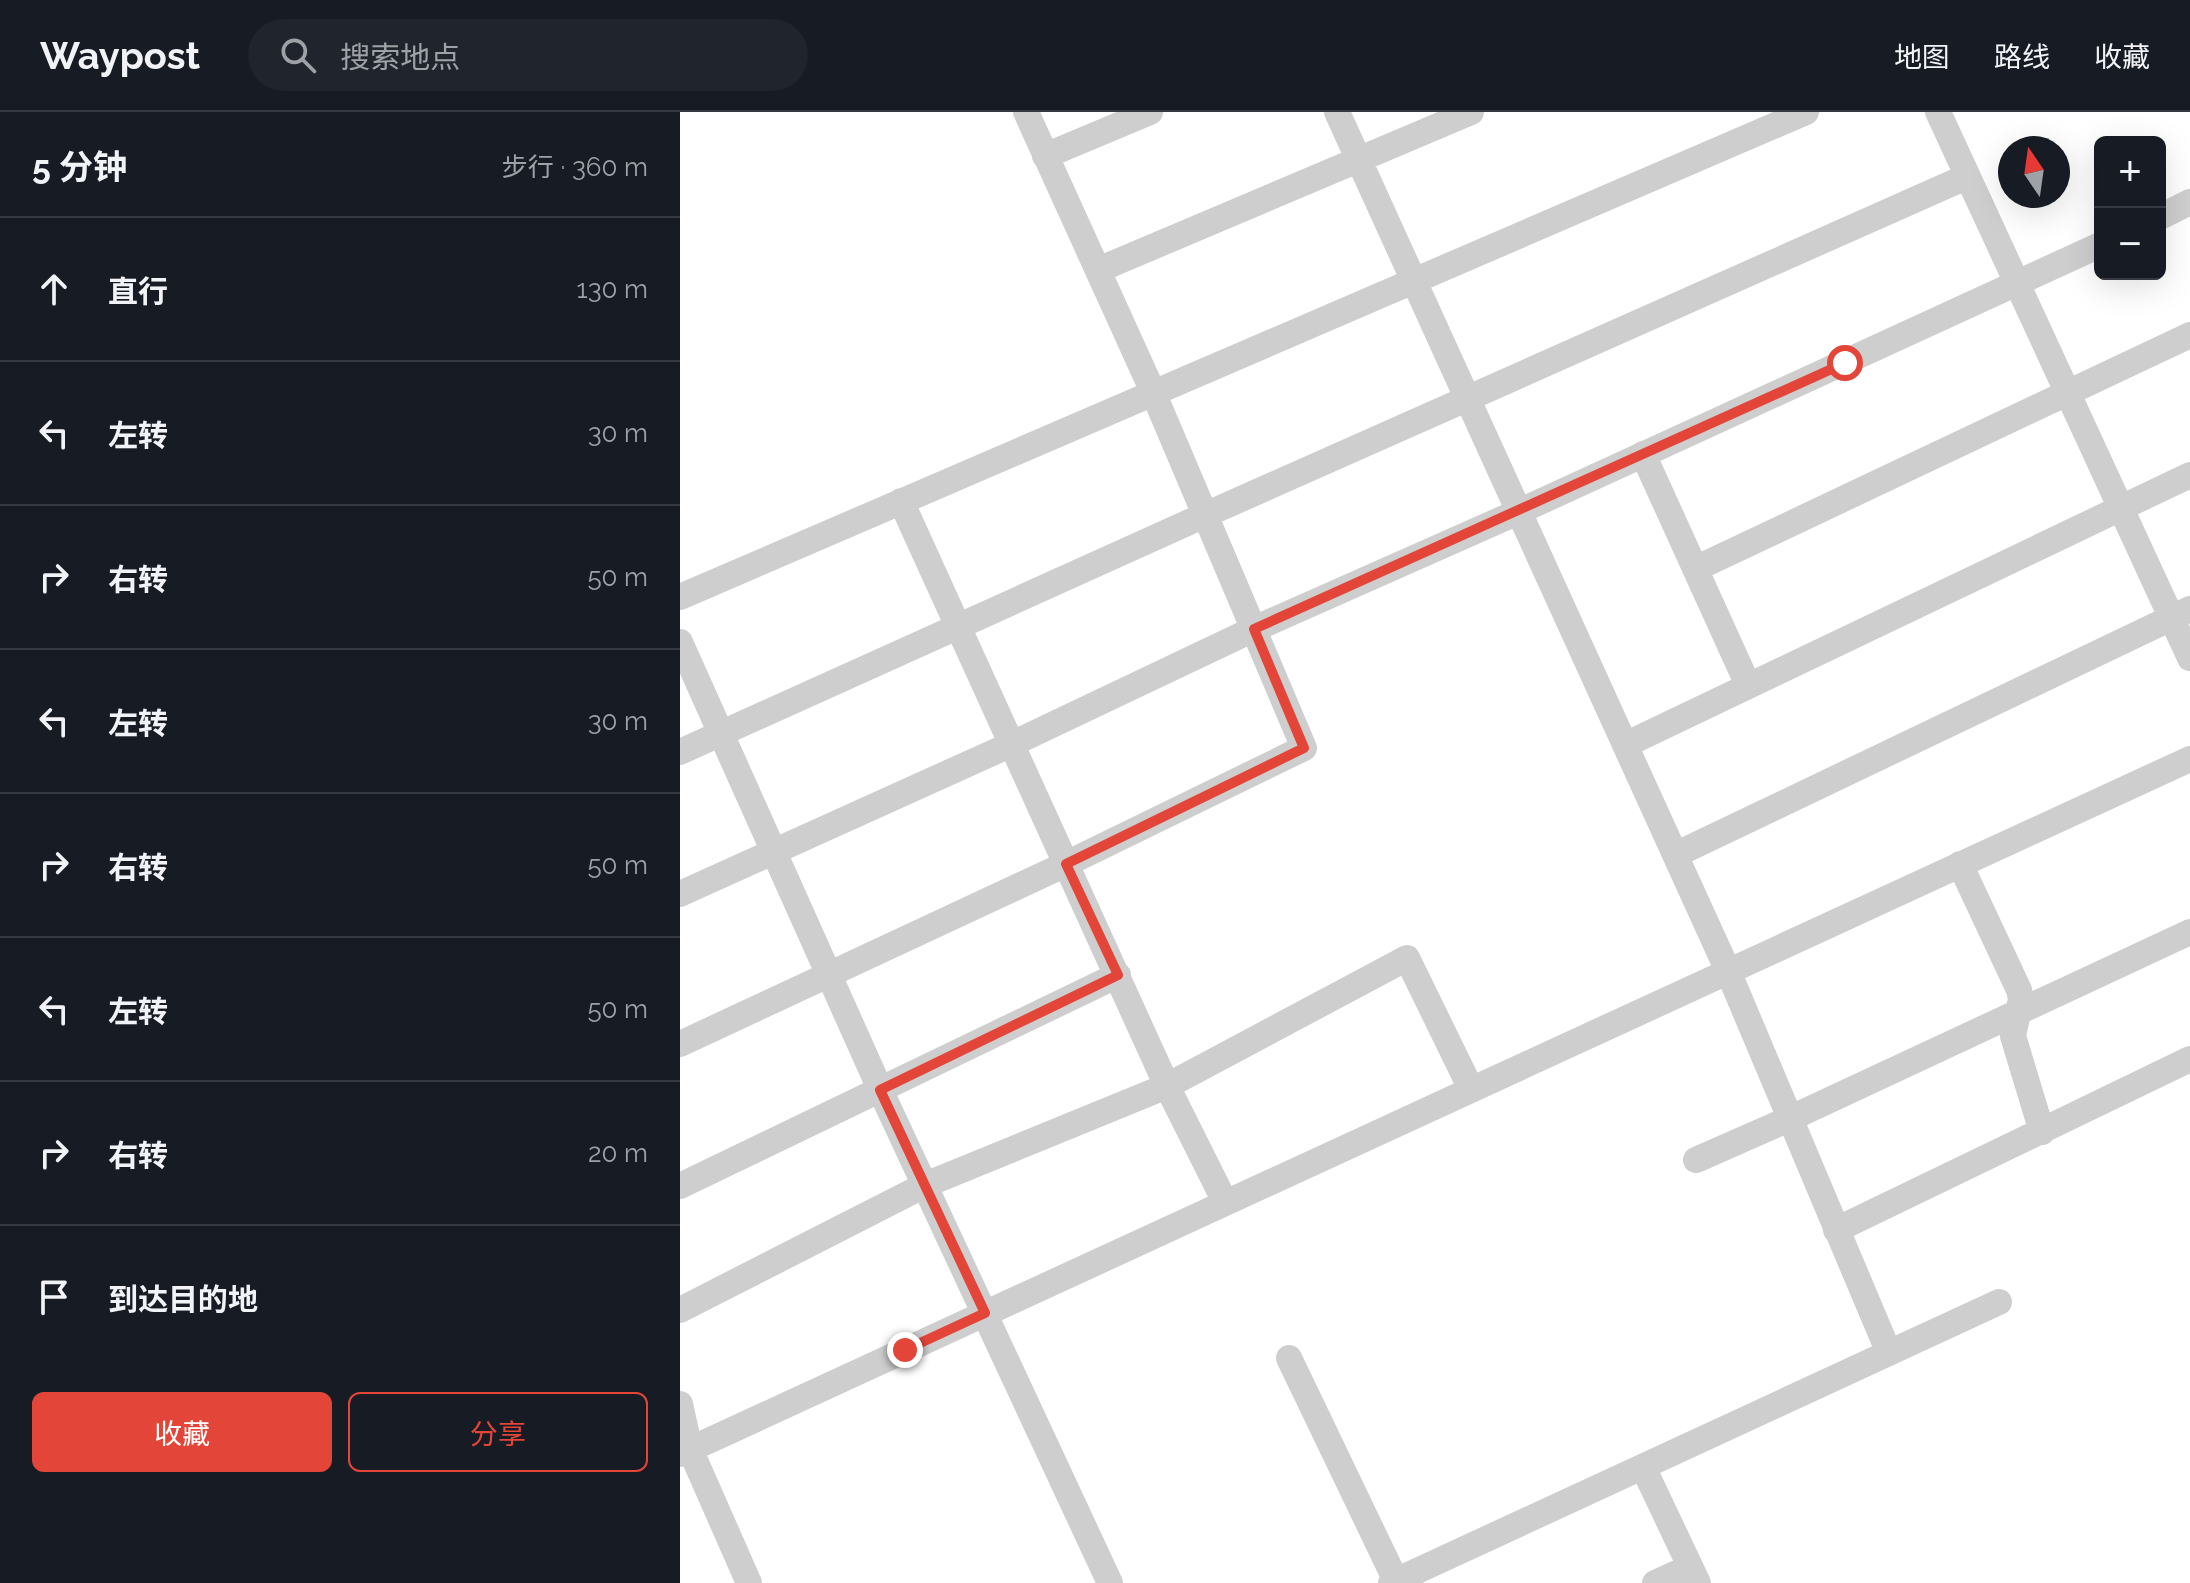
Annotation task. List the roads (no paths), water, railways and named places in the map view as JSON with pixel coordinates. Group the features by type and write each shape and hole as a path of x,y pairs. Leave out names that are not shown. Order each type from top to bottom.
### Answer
{"street":[{"path":"680,1044 1066,864 1304,748 1153,392 1026,112"},
{"path":"1045,156 1150,112"},
{"path":"1337,112 1728,971 1889,1353"},
{"path":"1098,270 1471,112"},
{"path":"680,597 1806,112"},
{"path":"1938,112 2121,508 2181,613 2190,658"},
{"path":"680,752 1966,177"},
{"path":"2166,214 2190,202"},
{"path":"680,894 1012,744 1254,629 1518,512 2094,248"},
{"path":"1695,569 2190,335"},
{"path":"1643,454 1748,685"},
{"path":"1625,745 2190,475"},
{"path":"901,501 1167,1086 1225,1202"},
{"path":"1675,855 2181,613"},
{"path":"680,642 880,1090 1110,1583"},
{"path":"685,1452 2190,759"},
{"path":"1960,864 2019,990 2021,999 2013,1036 2042,1132"},
{"path":"1696,1160 2190,932"},
{"path":"680,1310 925,1185 1167,1086 1407,958 1471,1089"},
{"path":"680,1186 1118,975"},
{"path":"1836,1230 2190,1059"},
{"path":"1289,1358 1395,1582 1999,1302"},
{"path":"680,1404 685,1452 749,1583"},
{"path":"1643,1467 1694,1575 1655,1583"}]}
